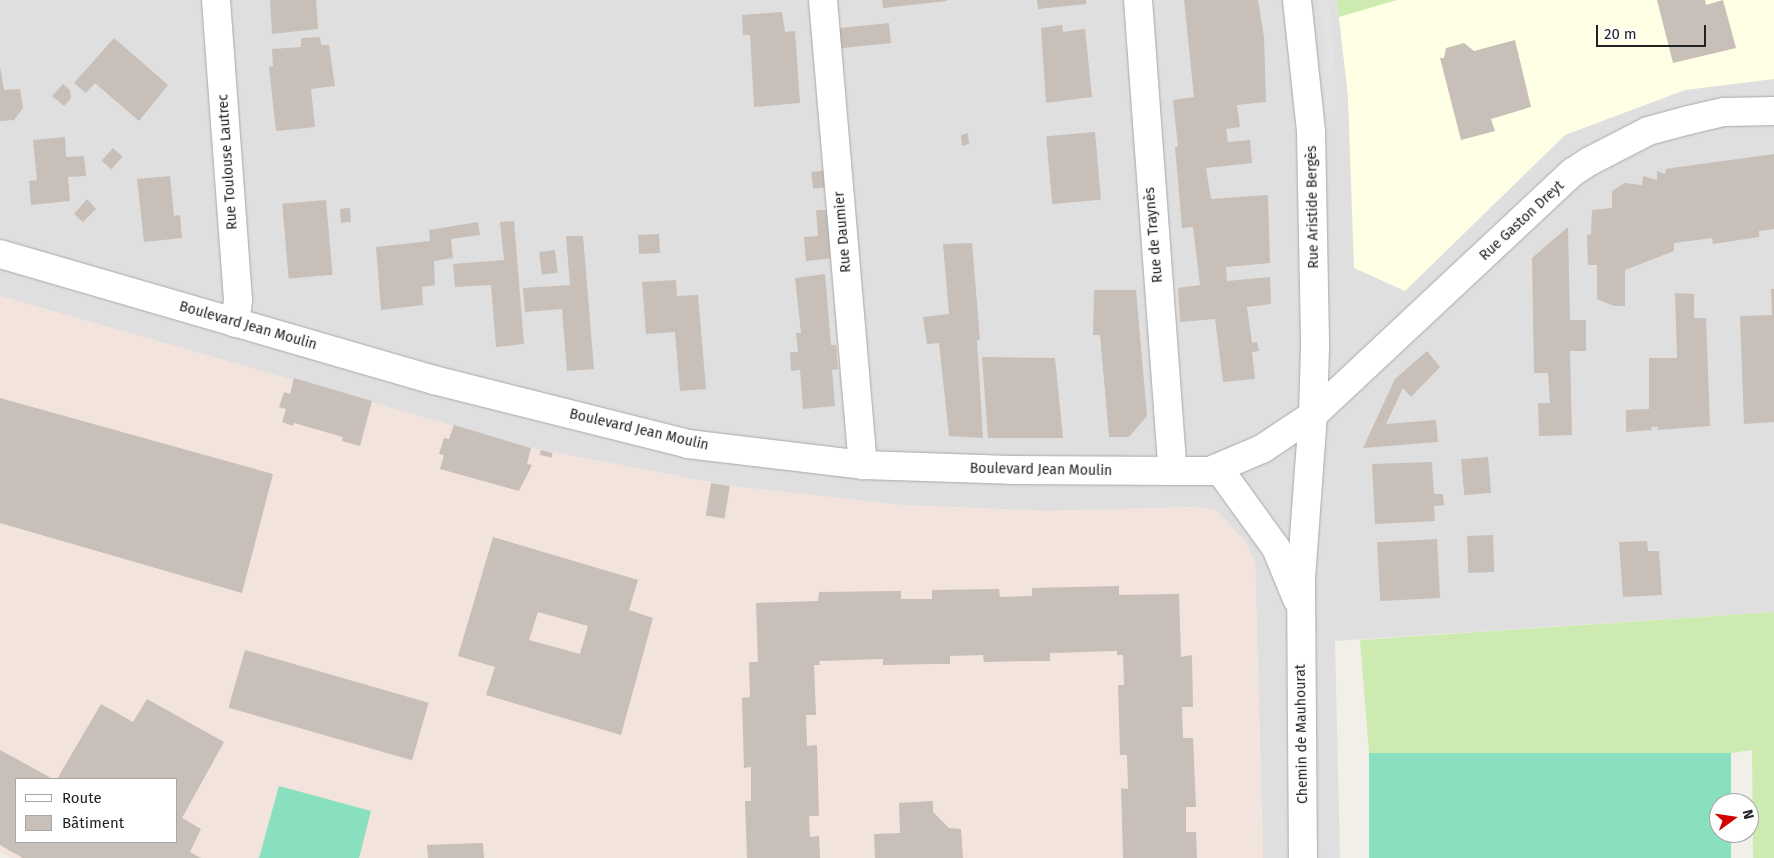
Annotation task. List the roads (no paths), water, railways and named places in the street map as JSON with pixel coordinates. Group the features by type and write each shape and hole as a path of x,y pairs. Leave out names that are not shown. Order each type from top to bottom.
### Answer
{"street":[{"name":"Rue Toulouse Lautrec","path":"216,0 238,300 235,323"},
{"name":"Rue Daumier","path":"823,0 863,465"},
{"name":"Rue de Traynès","path":"1138,0 1173,471"},
{"name":"Rue Aristide Bergès","path":"1297,0 1311,132 1313,415"},
{"name":"Rue Gaston Dreyt","path":"1313,415 1573,172 1641,134 1725,112 1774,111"},
{"name":"Boulevard Jean Moulin","path":"0,254 434,380 688,444 863,465 1010,470 1219,470 1262,449 1313,415"},
{"name":"Chemin de Mauhourat","path":"1303,858 1301,610 1313,415"},
{"name":"Chemin de Mauhourat","path":"1219,470 1276,548 1301,610"}]}
